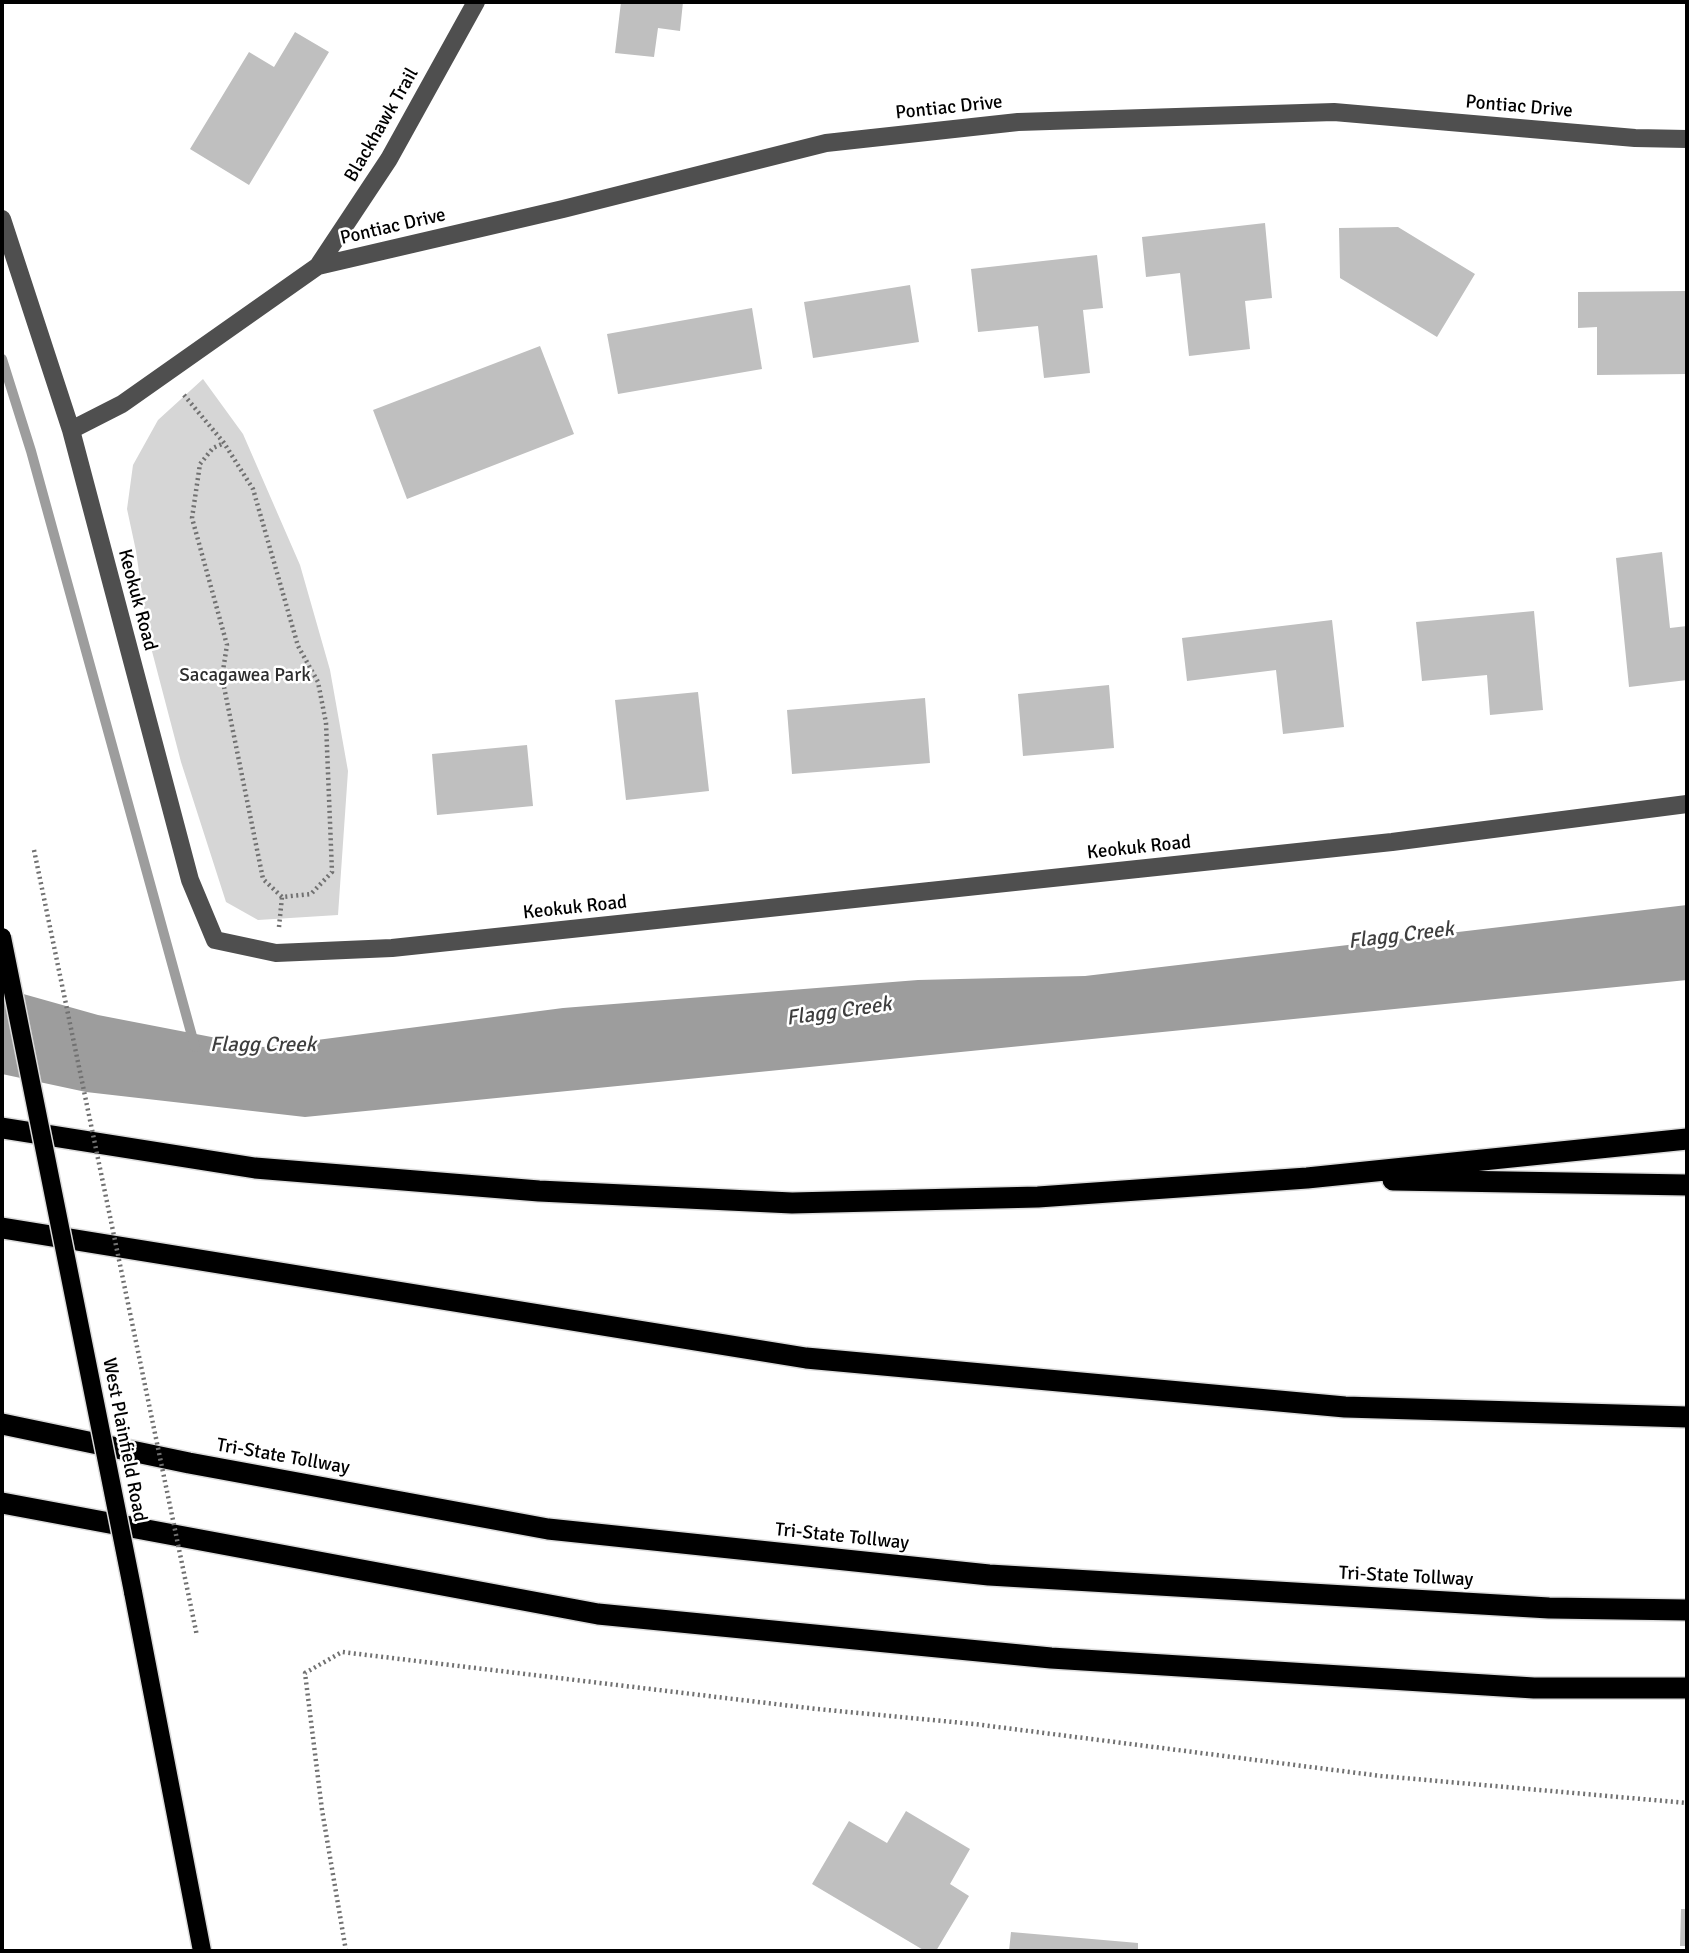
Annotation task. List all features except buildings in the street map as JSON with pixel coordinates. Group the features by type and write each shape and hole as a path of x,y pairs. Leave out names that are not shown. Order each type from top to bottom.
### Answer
{"highway":[{"path":"2,1128 255,1168 539,1191 792,1203 1038,1197 1307,1178 1687,1139"},
{"path":"1307,1178 1687,1185"},
{"path":"2,1228 806,1358 1345,1407 1687,1417"},
{"name":"Tri-State Tollway","path":"2,1424 189,1463 548,1529 989,1575 1549,1608 1687,1610"},
{"path":"2,1503 598,1614 1051,1658 1534,1688 1687,1688"}],"main road":[{"name":"West Plainfield Road","path":"2,937 202,1951"}],"street":[{"name":"Blackhawk Trail","path":"318,266 389,159 475,2"},
{"name":"Pontiac Drive","path":"162,376 318,266 563,209 827,143 1018,122 1334,112 1635,138 1687,139"},
{"name":"Keokuk Road","path":"2,219 71,430 190,880 215,940 276,953 392,948 1378,844 1687,804"},
{"path":"71,430 122,404 162,376"}],"path":[{"path":"162,376 191,402 224,443 253,489 298,646 318,682 326,723 332,872 311,894 282,897 263,879 224,690 222,677 227,645 192,518 200,464 213,448 224,443"},
{"path":"34,850 197,1636"},
{"path":"346,1951 322,1810 305,1673 342,1652 817,1709 974,1724 1381,1776 1687,1802"}],"green space":[{"name":"Sacagawea Park","path":"203,379 243,434 300,565 330,670 348,771 338,915 258,920 226,902 181,762 148,636 127,509 133,465 158,420"}],"water":[{"name":"Flagg Creek","path":"1687,905 1687,980 305,1117 86,1092 2,1074 2,988 98,1015 263,1047 563,1008 918,980 1085,976"}],"waterway":[{"path":"2,359 31,451 195,1047"}]}
